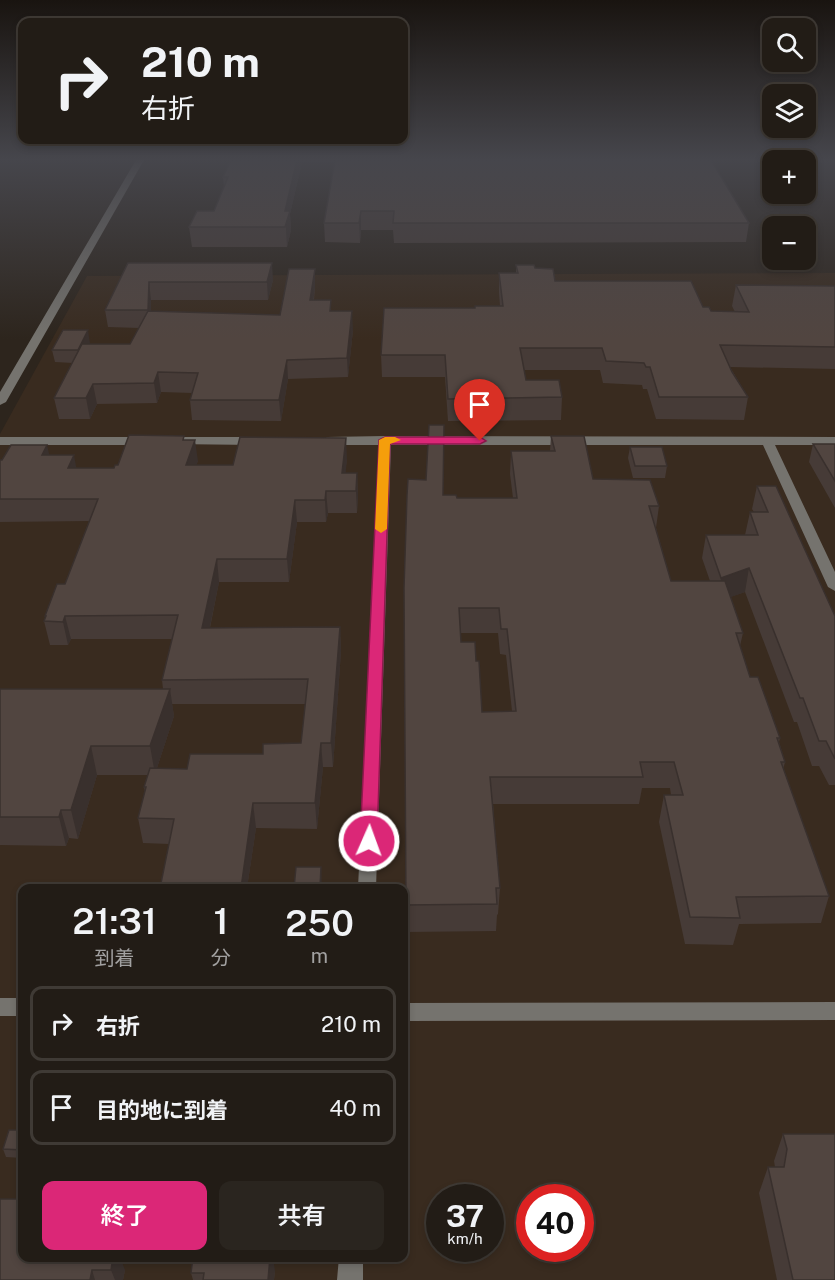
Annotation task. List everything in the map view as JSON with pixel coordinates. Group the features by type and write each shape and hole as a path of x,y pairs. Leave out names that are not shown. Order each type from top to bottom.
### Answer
{"street":[{"path":"0,402 105,220"},
{"path":"367,884 385,440"},
{"path":"0,441 268,441"},
{"path":"315,441 835,441"},
{"path":"767,441 835,587"},
{"path":"0,1007 18,1007"},
{"path":"408,1011 835,1011"},
{"path":"350,1280 351,1262"}],"shaded area":[{"path":"835,273 835,1280 0,1280 0,434 87,276"}],"building":[{"path":"193,220 287,220 285,227 189,227"},
{"path":"325,220 360,220 359,223 324,223"},
{"path":"393,220 747,220 749,223 393,223"},
{"path":"128,263 272,263 267,282 149,282 148,310 105,310"},
{"path":"516,265 534,265 535,268 553,269 555,281 691,281 703,307 709,307 711,311 749,312 736,285 835,286 835,347 720,345 732,372 748,397 659,397 650,367 646,367 644,363 606,361 602,348 520,348 526,380 559,380 562,397 448,399 445,355 381,355 384,308 503,306 499,273 518,273"},
{"path":"289,269 315,269 310,300 331,300 330,311 352,311 347,358 287,360 279,400 190,400 198,373 158,372 154,383 93,384 86,398 54,398 82,344 130,344 148,311 280,315"},
{"path":"63,330 88,330 78,350 52,350"},
{"path":"429,425 444,425 443,495 456,495 457,498 517,498 511,451 555,451 551,436 584,436 593,479 650,480 659,506 649,506 671,581 725,581 743,633 736,633 750,677 758,677 780,738 777,738 785,762 781,762 829,896 736,897 740,918 690,917 664,795 683,795 674,762 640,762 643,777 490,777 500,888 496,888 497,904 408,905 408,884 406,884 404,588 408,479 426,480","holes":["459,608 499,608 501,629 507,629 516,711 482,712 479,661 476,661 475,642 461,642"]},
{"path":"129,435 184,436 183,440 195,440 186,465 233,465 240,437 346,438 342,473 357,473 356,491 326,491 325,500 295,500 287,559 217,559 202,628 340,627 331,743 321,743 315,803 253,803 242,884 161,884 174,819 138,818 150,768 187,769 190,754 263,754 263,744 301,743 308,679 162,680 178,615 65,616 63,622 44,621 57,584 65,584 98,499 0,499 0,460 11,445 47,445 42,455 74,455 68,468 114,468 118,465"},
{"path":"813,444 835,444 835,481"},
{"path":"630,447 662,447 667,466 635,466"},
{"path":"757,486 776,486 835,616 835,759 826,741 819,741 749,568 721,578 706,535 758,535 750,512 768,512"},
{"path":"0,689 170,689 150,746 91,746 71,810 61,810 59,817 0,817"},
{"path":"296,867 321,867 320,884 294,884"},
{"path":"9,1130 18,1130 18,1150 3,1149"},
{"path":"783,1134 835,1134 835,1280 793,1280 768,1167 784,1167 787,1149"},
{"path":"0,1199 18,1199 18,1262 112,1262 111,1270 92,1270 90,1280 0,1280"},
{"path":"192,1262 270,1262 268,1280 203,1280 204,1273 191,1273"}],"slow traffic":[{"path":"381,529 385,440 395,440"}],"route":[{"path":"369,841 385,440 480,441"}]}
